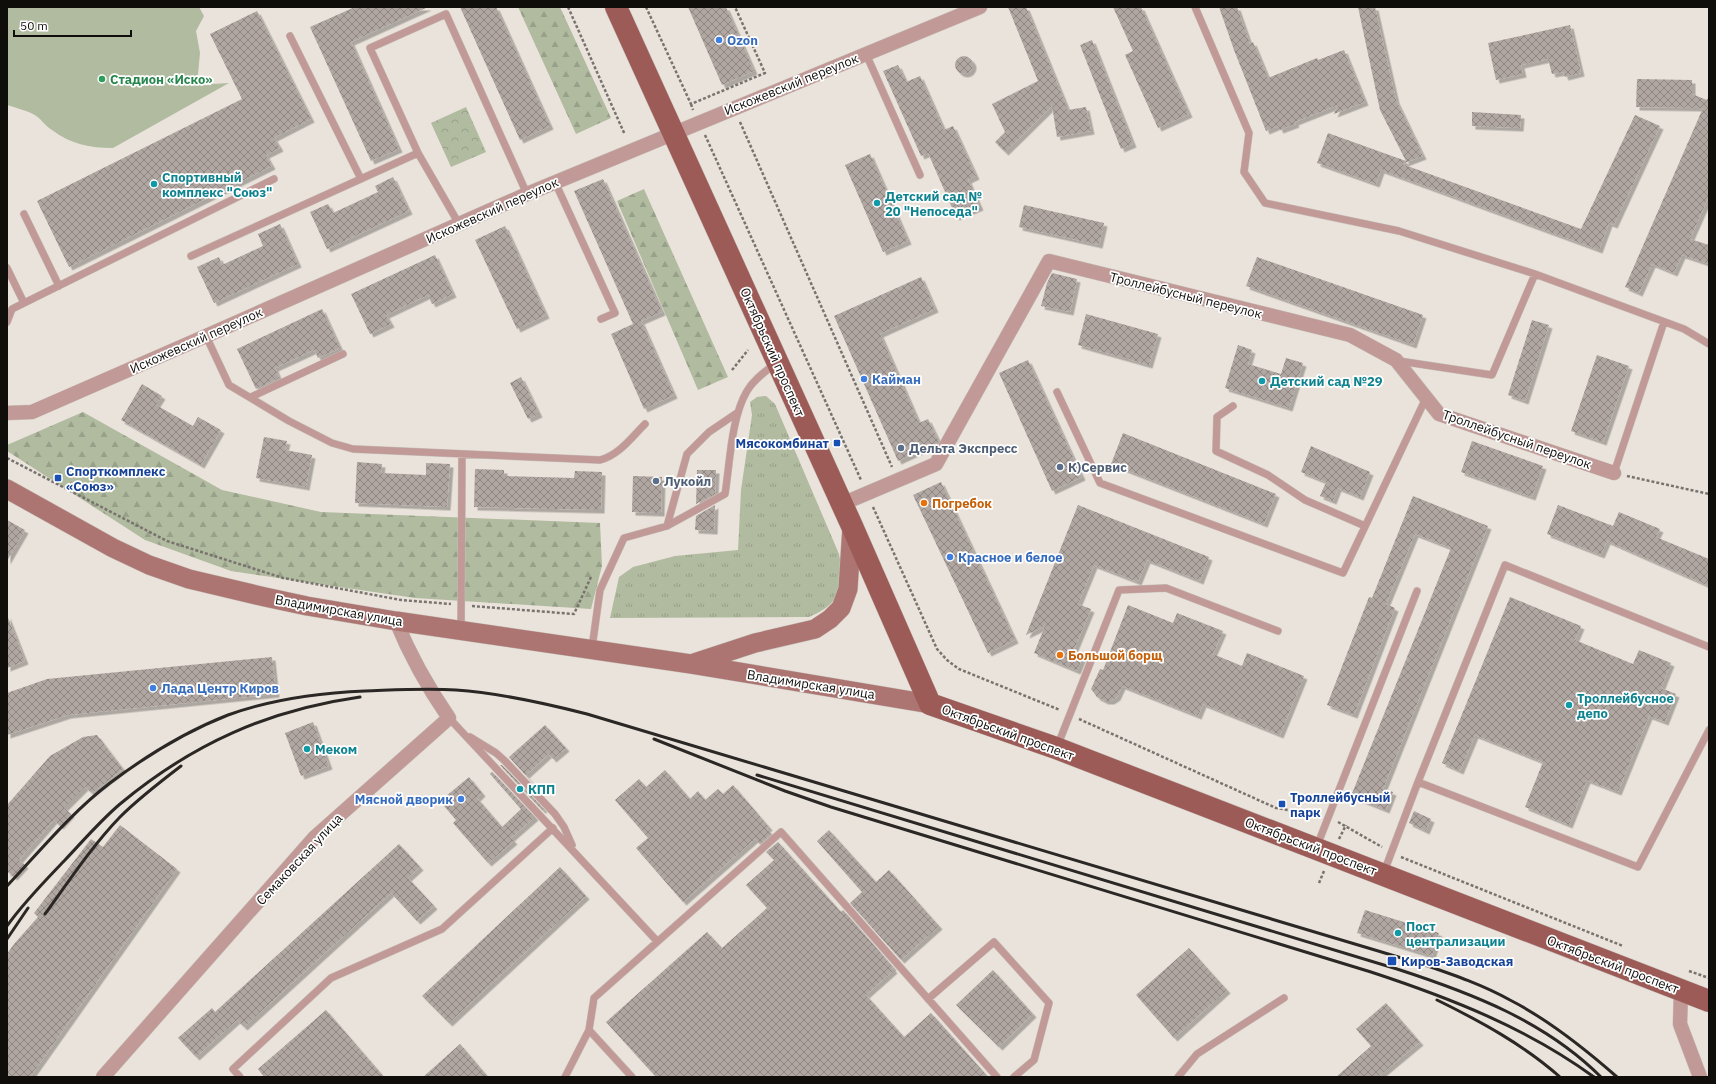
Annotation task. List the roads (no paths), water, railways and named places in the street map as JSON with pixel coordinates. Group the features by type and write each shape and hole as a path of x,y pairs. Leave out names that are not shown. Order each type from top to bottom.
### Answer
{"main road":[{"name":"Октябрьский проспект","path":"616,7 852,526 930,704 1056,748 1709,1001"},
{"name":"Владимирская улица","path":"7,489 112,548 156,568 189,579 307,606 461,631 691,664 930,704"},
{"name":"Владимирская улица","path":"691,664 755,643 815,628 830,619 841,608 848,589 852,526"}],"street":[{"name":"Искожевский переулок","path":"7,413 32,412 555,182 980,7"},
{"name":"Троллейбусный переулок","path":"842,504 936,464 1049,262 1350,335 1396,360 1439,414 1614,473"},
{"path":"396,621 411,657 429,689 449,718"},
{"name":"Семаковская улица","path":"103,1077 315,837 449,718"},
{"path":"1681,990 1680,1024 1700,1077"}],"lane":[{"path":"1195,7 1249,133 1244,172 1265,203 1399,231 1535,274 1684,329 1709,344"},
{"path":"459,224 418,153 370,48 446,14 527,194"},
{"path":"290,36 361,179"},
{"path":"866,54 920,175"},
{"path":"191,256 418,153"},
{"path":"7,322 12,309 274,179"},
{"path":"555,182 615,313 600,319"},
{"path":"24,214 59,286"},
{"path":"7,268 24,303"},
{"path":"1396,360 1492,375 1535,274"},
{"path":"1614,473 1664,322"},
{"path":"206,336 229,385 289,421 332,443 353,449 600,460 609,458 616,453 645,424"},
{"path":"1700,338 1709,336"},
{"path":"251,397 343,354"},
{"path":"591,650 600,590 624,538 667,526 725,494 737,412 747,390 758,377 777,363"},
{"path":"1057,392 1100,483 1343,573 1426,398"},
{"path":"1233,406 1217,416 1216,451 1268,475 1305,500 1365,526"},
{"path":"667,526 687,454 709,432 737,412"},
{"path":"461,631 462,455"},
{"path":"1384,874 1418,782 1505,565 1709,647"},
{"path":"1056,748 1119,590 1166,588 1278,631"},
{"path":"1315,849 1417,591"},
{"path":"449,718 657,941"},
{"path":"1418,782 1638,867 1709,730"},
{"path":"462,732 496,753 555,814 564,827 574,851"},
{"path":"240,1077 233,1069 331,978 442,929 553,828"},
{"path":"565,1077 589,1030 594,998 780,832 997,1077"},
{"path":"928,999 994,942 1049,1003 1034,1060 1014,1077"},
{"path":"1178,1077 1197,1054 1284,998"},
{"path":"589,1030 632,1077"}],"railway":[{"path":"7,886 69,819 96,794 138,763 182,736 213,721 245,709 313,695 410,689 445,689 489,693 587,714 1425,965 1479,985 1539,1016 1566,1035 1617,1077"},
{"path":"7,926 35,892 106,817 147,783 175,764 203,747 232,733 263,721 326,703 360,697"},
{"path":"654,739 785,791 831,807 1371,972 1430,992 1515,1029 1568,1059 1594,1077"},
{"path":"45,914 81,864 120,817 157,784 181,766"},
{"path":"757,775 1425,978 1479,999 1506,1011 1531,1025 1556,1040 1579,1057 1601,1077"},
{"path":"7,939 28,908"},
{"path":"1437,1000 1469,1016 1517,1044 1560,1077"}],"place":[{"name":"Ozon","path":"719,40"},
{"name":"Стадион «Иско»","path":"102,79"},
{"name":"Спортивный комплекс \"Союз\"","path":"154,184"},
{"name":"Детский сад № 20 \"Непоседа\"","path":"877,203"},
{"name":"Кайман","path":"864,379"},
{"name":"Детский сад №29","path":"1262,381"},
{"name":"Мясокомбинат","path":"837,443"},
{"name":"Дельта Экспресс","path":"901,448"},
{"name":"К)Сервис","path":"1060,467"},
{"name":"Спорткомплекс «Союз»","path":"58,478"},
{"name":"Лукойл","path":"656,481"},
{"name":"Погребок","path":"924,503"},
{"name":"Красное и белое","path":"950,557"},
{"name":"Большой борщ","path":"1060,655"},
{"name":"Лада Центр Киров","path":"153,688"},
{"name":"Троллейбусное депо","path":"1569,705"},
{"name":"Меком","path":"307,749"},
{"name":"КПП","path":"520,789"},
{"name":"Мясной дворик","path":"461,799"},
{"name":"Троллейбусный парк","path":"1282,804"},
{"name":"Пост централизации","path":"1398,933"},
{"name":"Киров-Заводская","path":"1392,961"}]}
